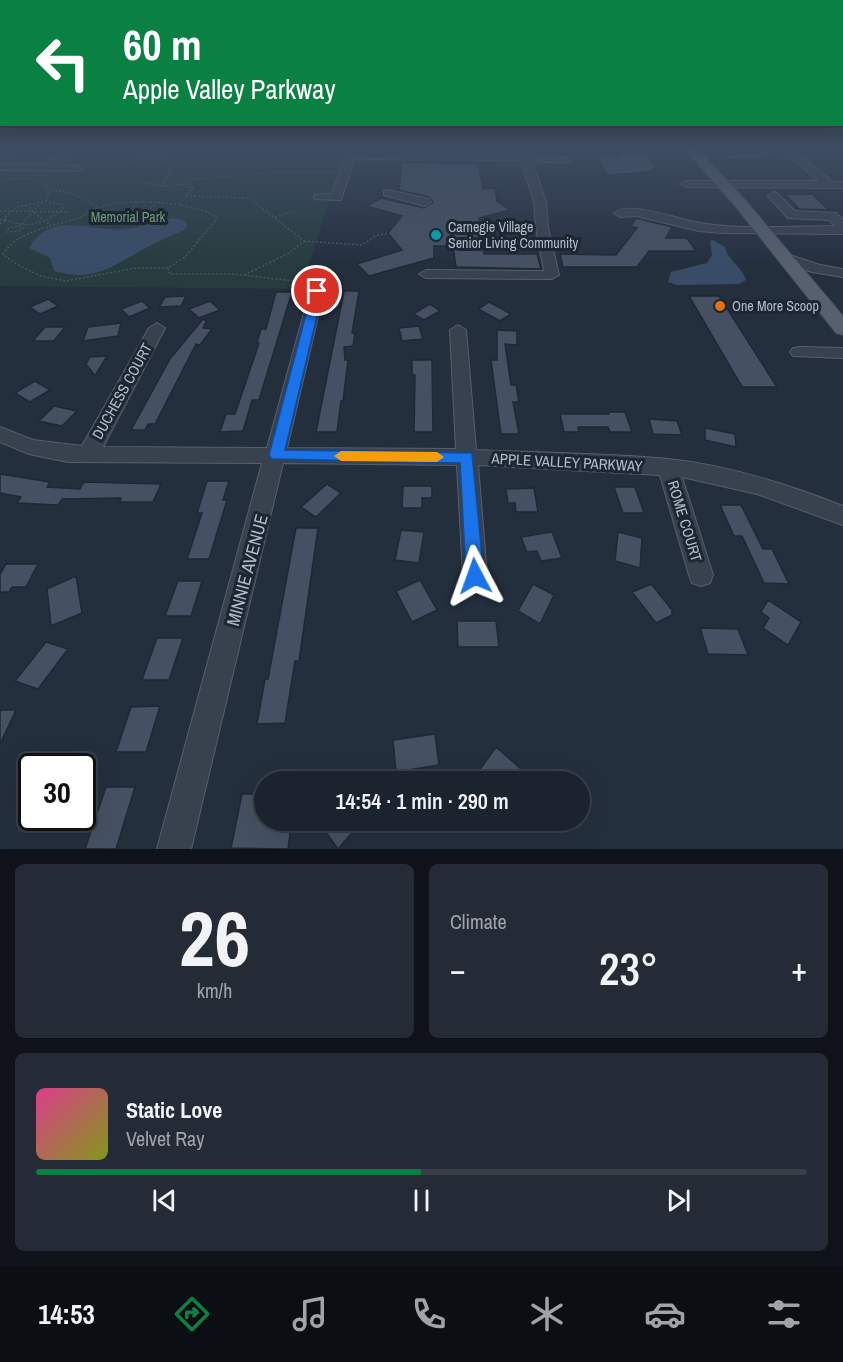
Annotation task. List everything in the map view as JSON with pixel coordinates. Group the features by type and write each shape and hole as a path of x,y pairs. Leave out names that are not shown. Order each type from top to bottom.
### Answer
{"main road":[{"path":"725,187 843,329"}],"street":[{"path":"318,198 337,198 340,187"},
{"path":"426,274 550,265 542,228 540,202 535,187"},
{"path":"388,193 425,202"},
{"path":"774,196 792,215 832,216 843,228"},
{"path":"620,213 636,212 699,227 843,228"},
{"path":"784,257 817,270 843,273"},
{"name":"MINNIE AVENUE","path":"174,849 277,455 317,291"},
{"name":"DUCHESS COURT","path":"88,455 157,328"},
{"path":"458,330 475,576"},
{"path":"800,352 843,353"},
{"name":"APPLE VALLEY PARKWAY","path":"0,434 17,443 42,451 88,455 466,457 668,467 722,476 767,487 843,516"},
{"name":"ROME COURT","path":"668,467 701,574"}],"path":[{"path":"47,187 50,191 73,193 98,207"},
{"path":"179,205 193,187 191,187"},
{"path":"21,225 39,204 45,201 50,191"},
{"path":"186,196 249,198 304,241 362,245 375,236 388,233"},
{"path":"0,220 21,225 44,221 60,212 63,205 45,201 24,204 9,211 4,218 6,220"},
{"path":"124,202 179,205 210,213 216,217 216,220 185,257 168,268 133,269 92,279 56,280 43,278 9,261 3,254 11,244 51,226 80,217 98,207 124,202"},
{"path":"137,203 130,210 130,215 139,214 157,204"},
{"path":"24,204 51,226"},
{"path":"0,211 69,212"},
{"path":"275,217 294,212"},
{"path":"0,224 6,220"},
{"path":"241,275 252,272 268,261 289,253 304,241"},
{"path":"168,268 170,274 241,275 310,283 317,291"}],"green space":[{"name":"Memorial Park","path":"0,187 334,187 301,289 0,286"}],"water":[{"path":"174,218 184,220 187,225 185,230 111,267 91,274 80,275 54,271 50,258 29,248 38,236 48,229 60,226 123,229"},
{"path":"713,240 725,247 746,280 739,284 677,285 668,282 671,272 707,263 712,255 710,241"}],"building":[{"name":"Carnegie Village Senior Living Community","path":"399,187 495,188 497,201 510,210 479,218 484,254 537,254 541,269 456,267 453,246 434,246 434,258 369,276 357,264 402,250 388,233 402,216 366,206 381,198 424,208 433,202 429,197 399,190"},
{"path":"785,194 812,194 829,210 799,209"},
{"path":"636,218 672,227 666,238 687,238 696,251 649,251 637,267 563,267 560,254 616,255 637,228 631,226"},
{"path":"344,291 359,291 352,333 355,333 353,346 344,347 345,360 348,360 337,432 316,432"},
{"path":"276,292 292,292 259,400 252,400 243,431 220,432 226,414 235,414 259,343 257,343 261,329 266,329"},
{"path":"186,296 181,306 159,307 165,297"},
{"path":"689,296 719,296 777,387 742,387"},
{"path":"48,299 58,306 40,314 30,307"},
{"path":"142,301 150,308 129,317 121,309"},
{"path":"210,301 220,310 199,318 189,309"},
{"path":"489,302 511,314 500,321 478,309"},
{"path":"430,304 440,311 424,320 413,314"},
{"path":"203,319 206,321 203,328 212,329 200,345 196,344 155,424 148,424 145,430 131,430 170,359"},
{"path":"121,323 118,336 83,341 88,327"},
{"path":"419,326 423,339 402,341 399,328"},
{"path":"45,327 65,327 54,341 33,341"},
{"path":"497,330 517,331 517,345 505,344 511,385 516,385 519,402 513,402 519,434 501,434 491,360 497,360"},
{"path":"107,356 95,376 86,364 90,357"},
{"path":"412,360 432,360 433,432 414,432 415,375 412,375"},
{"path":"35,381 50,390 30,402 15,393"},
{"path":"54,406 77,411 62,426 39,421"},
{"path":"608,412 625,412 632,432 610,432 608,427 578,427 579,432 564,432 560,414 609,414"},
{"path":"649,419 677,421 682,435 653,434"},
{"path":"705,428 735,434 736,447 705,440"},
{"path":"0,474 50,482 47,487 80,489 84,482 161,484 153,502 120,502 121,498 62,499 58,505 17,503 21,497 0,493"},
{"path":"207,481 229,481 223,500 227,500 209,559 187,559 202,513 197,513"},
{"path":"327,484 341,493 316,517 301,507"},
{"path":"403,486 432,486 432,498 422,498 422,508 402,508"},
{"path":"614,487 635,487 644,513 623,513"},
{"path":"534,488 538,512 516,512 515,503 508,503 506,489"},
{"path":"720,505 741,505 763,549 772,549 789,584 764,583 742,536 734,536"},
{"path":"296,528 318,528 299,661 295,661 285,723 257,724 265,679 268,679"},
{"path":"401,530 424,532 419,563 395,560"},
{"path":"552,532 562,558 541,561 537,551 527,552 521,537"},
{"path":"618,532 642,538 640,568 615,561"},
{"path":"6,564 38,564 26,587 12,587 9,592 0,592 0,574"},
{"path":"76,576 82,613 51,626 47,589"},
{"path":"420,580 437,610 412,622 396,591"},
{"path":"178,581 202,581 191,616 165,616"},
{"path":"533,584 554,595 540,624 518,611"},
{"path":"652,585 672,610 672,615 656,623 632,592"},
{"path":"768,600 801,622 788,645 763,628 769,618 761,612"},
{"path":"457,621 496,621 499,647 458,647"},
{"path":"700,628 738,629 748,655 708,654"},
{"path":"157,638 183,638 169,680 142,680"},
{"path":"46,642 68,649 38,689 15,681"},
{"path":"160,706 146,752 116,752 131,707"},
{"path":"0,710 16,710 0,744"},
{"path":"435,734 439,765 396,771 393,740"},
{"path":"496,747 523,771 479,771"},
{"path":"106,787 135,787 116,849 85,849 91,831 96,831 96,817"},
{"path":"242,794 254,794 254,831 290,831 288,849 231,848"},
{"path":"325,831 354,831 338,849"}],"slow traffic":[{"path":"341,456 437,457"}],"place":[{"name":"Carnegie Village Senior Living Community","path":"436,235"},
{"name":"One More Scoop","path":"720,306"}],"route":[{"path":"317,291 277,455 466,457 475,576"}]}
